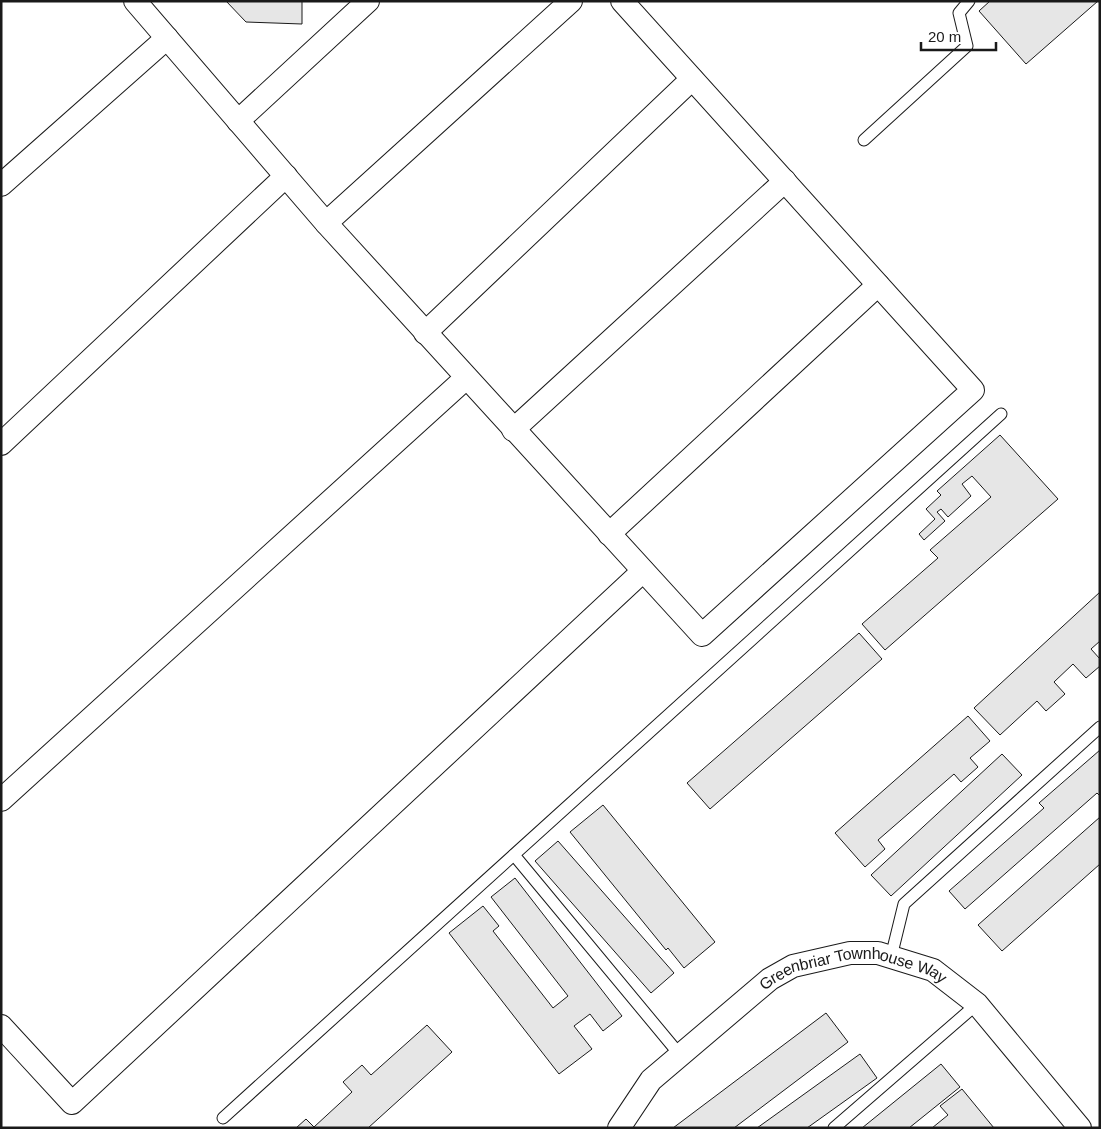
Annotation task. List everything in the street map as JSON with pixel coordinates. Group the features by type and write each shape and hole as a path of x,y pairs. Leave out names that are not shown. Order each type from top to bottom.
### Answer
{"street":[{"path":"135,1 326,223 702,635 973,390 622,1"},
{"path":"326,223 572,1"},
{"path":"238,120 359,4"},
{"path":"1,185 167,38"},
{"path":"425,333 692,79"},
{"path":"1,444 286,176"},
{"path":"514,430 785,181"},
{"path":"609,534 878,286"},
{"path":"1,800 466,378"},
{"path":"1,1026 72,1103 642,571"},
{"name":"Greenbriar Townhouse Way","path":"619,1128 651,1080 770,979 793,966 850,953 878,953 933,970 977,1004 1080,1128"}],"lane":[{"path":"864,140 967,46 959,13 968,1"},
{"path":"223,1118 1001,414"},
{"path":"890,957 904,904 1100,727"},
{"path":"514,855 680,1055"},
{"path":"834,1128 977,1004"}],"building":[{"path":"226,1 302,1 302,24 246,22"},
{"path":"990,1 1098,1 1026,64 979,11"},
{"path":"1000,435 1058,499 885,650 862,624 938,558 930,550 991,497 972,476 962,484 971,496 948,517 941,509 937,512 945,521 924,540 919,534 935,519 926,509 941,495 937,491"},
{"path":"1100,592 1100,641 1091,649 1100,659 1100,666 1086,678 1073,664 1054,682 1065,694 1046,711 1037,701 1000,735 974,708"},
{"path":"859,633 882,659 710,809 687,783"},
{"path":"968,716 990,741 970,758 978,767 961,782 954,774 878,840 885,849 865,867 835,833"},
{"path":"1100,750 1100,796 1097,793 965,909 949,891 1044,808 1039,803"},
{"path":"1002,754 1022,775 891,896 871,875"},
{"path":"603,805 715,942 684,968 668,948 666,950 570,832"},
{"path":"1100,817 1100,864 1002,951 978,925"},
{"path":"558,841 674,973 651,993 535,861"},
{"path":"515,878 622,1016 603,1031 590,1014 574,1026 592,1049 559,1074 449,933 483,906 499,926 493,931 553,1008 568,996 491,897"},
{"path":"826,1013 848,1042 734,1128 673,1128"},
{"path":"427,1025 452,1052 368,1128 296,1128 306,1119 314,1127 352,1092 343,1082 362,1065 371,1075"},
{"path":"860,1054 877,1078 807,1128 757,1128"},
{"path":"941,1064 960,1087 909,1128 862,1128"},
{"path":"962,1089 994,1128 932,1128 948,1115 940,1106"}]}
